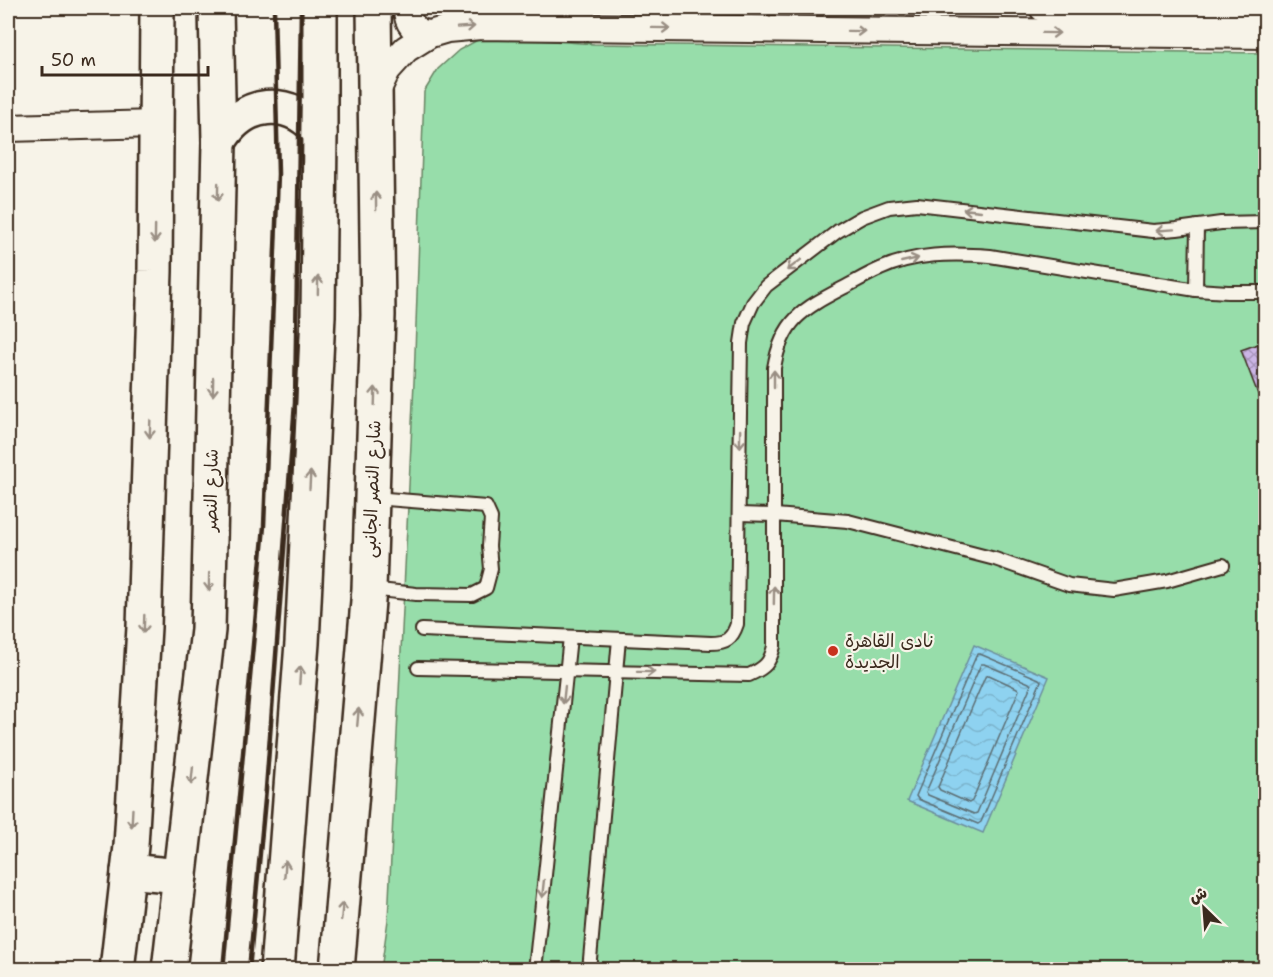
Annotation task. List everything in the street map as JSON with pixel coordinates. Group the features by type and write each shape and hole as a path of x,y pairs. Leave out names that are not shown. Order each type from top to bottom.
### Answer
{"main road":[{"path":"117,969 128,871 145,615 155,271 157,8"},
{"name":"شارع النصر","path":"169,969 208,630 219,142 216,8"},
{"path":"277,969 303,631 318,316 320,8"},
{"name":"شارع النصر الجانبى","path":"337,969 369,589 378,315 374,8"},
{"path":"219,142 233,123 243,115 267,108 291,111 307,120 320,133"},
{"path":"128,871 180,876"}],"street":[{"path":"407,8 410,24 423,34 430,34"},
{"path":"1043,8 1266,12"},
{"path":"375,95 387,70 406,49 430,34 447,29 481,26 1266,35"},
{"path":"8,128 156,124"}],"lane":[{"path":"422,630 711,643 719,643 728,639 737,624 741,344 744,322 753,303 766,286 838,231 862,217 889,207 917,204 1153,231 1221,223 1266,222"},
{"path":"1196,290 1197,226"},
{"path":"418,668 749,675 767,665 774,646 774,368 777,351 794,320 806,309 881,268 935,255 962,254 990,256 1196,290 1266,292"},
{"path":"369,589 416,594 472,595 486,588 491,569 489,546 491,518 486,507 372,498"},
{"path":"739,514 848,521 995,559 1070,585 1114,590 1167,581 1223,565"},
{"path":"535,969 570,637"},
{"path":"589,969 619,639"}],"green space":[{"name":"نادى القاهرة الجديدة","path":"485,36 594,44 1265,53 1265,969 381,970 388,920 414,382 424,92 438,69 459,50"}],"water":[{"path":"974,645 1049,677 983,833 907,801"}],"building":[{"path":"1258,344 1266,363 1266,415 1241,350"}],"railway":[{"path":"223,970 264,526 278,174 274,8"},
{"path":"249,970 266,789 295,403 301,8"}],"place":[{"name":"نادى القاهرة الجديدة","path":"833,651"}]}
